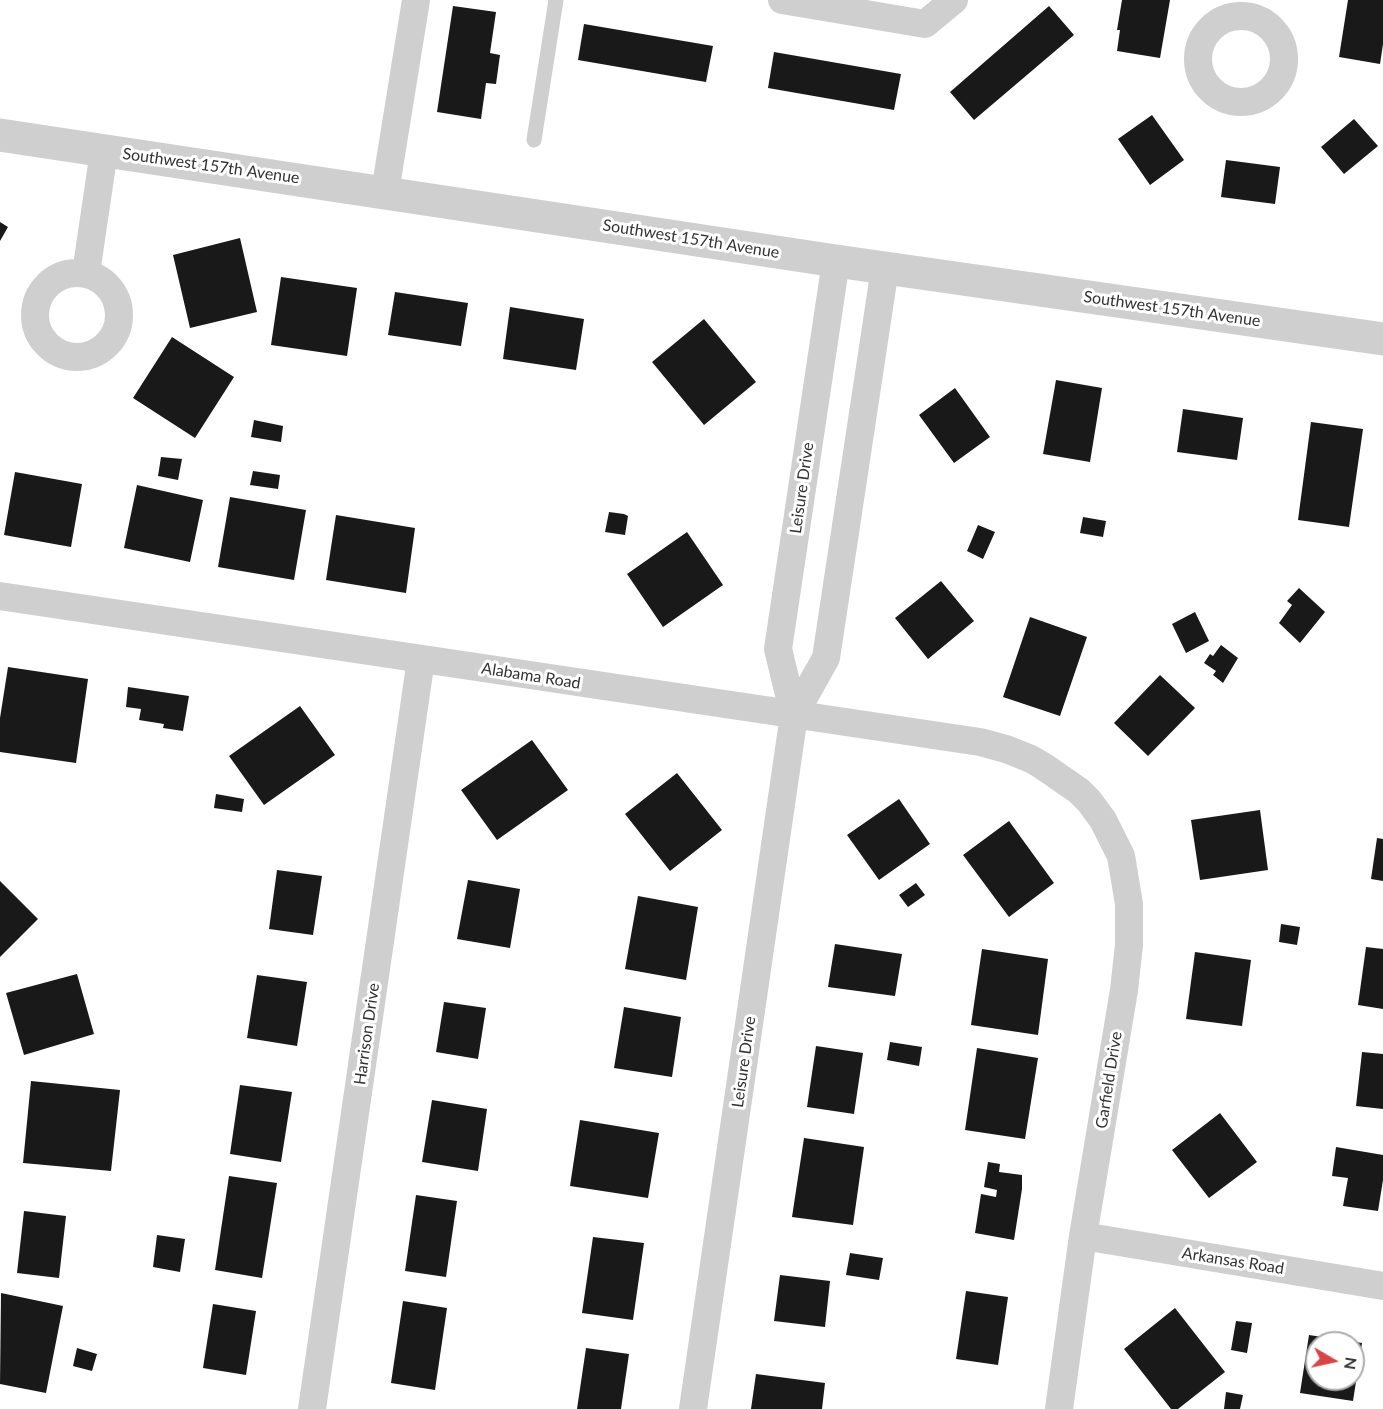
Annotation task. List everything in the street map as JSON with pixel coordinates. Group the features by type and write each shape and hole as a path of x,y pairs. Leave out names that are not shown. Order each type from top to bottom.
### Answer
{"street":[{"path":"385,192 416,0"},
{"path":"782,0 925,24 954,0"},
{"name":"Southwest 157th Avenue","path":"0,135 836,261 1383,339"},
{"path":"86,273 104,151"},
{"name":"Leisure Drive","path":"794,715 778,649 836,261"},
{"name":"Leisure Drive","path":"693,1409 794,715 826,658 885,268"},
{"name":"Alabama Road","path":"0,596 980,742 1020,754 1055,774"},
{"name":"Harrison Drive","path":"312,1409 421,659"},
{"name":"Garfield Drive","path":"1055,774 1079,791 1104,820 1121,856 1129,904 1129,945 1124,990 1083,1236 1059,1409"},
{"name":"Arkansas Road","path":"1083,1236 1383,1286"}],"lane":[{"path":"534,140 556,0"}],"building":[{"path":"1122,0 1170,0 1160,58 1117,51 1120,30 1117,30"},
{"path":"1348,0 1383,0 1383,44 1380,64 1339,57"},
{"path":"453,6 496,12 490,53 500,55 496,84 486,83 481,119 437,112"},
{"path":"1049,6 1074,35 974,120 950,92"},
{"path":"584,24 713,46 706,82 578,60"},
{"path":"774,52 901,74 894,110 768,88"},
{"path":"1152,115 1184,160 1150,185 1118,139"},
{"path":"1354,119 1378,146 1344,174 1321,147"},
{"path":"1226,160 1280,167 1275,204 1221,197"},
{"path":"0,222 8,227 0,241"},
{"path":"240,238 257,312 190,328 173,255"},
{"path":"281,277 357,288 347,356 271,345"},
{"path":"395,292 468,303 461,346 388,335"},
{"path":"510,307 584,319 576,370 503,359"},
{"path":"704,319 756,382 704,425 652,362"},
{"path":"172,337 234,377 195,438 133,398"},
{"path":"1056,380 1102,388 1090,462 1043,454"},
{"path":"955,388 990,437 954,463 919,415"},
{"path":"1183,409 1243,418 1237,460 1177,452"},
{"path":"254,420 283,426 281,442 251,437"},
{"path":"1311,422 1363,429 1349,527 1298,520"},
{"path":"161,457 182,459 178,480 158,476"},
{"path":"253,471 280,475 278,489 250,485"},
{"path":"15,472 82,484 71,547 4,535"},
{"path":"137,485 203,500 190,562 124,548"},
{"path":"230,497 306,510 294,580 218,567"},
{"path":"609,512 628,516 625,535 605,532"},
{"path":"336,515 415,528 406,593 326,580"},
{"path":"1083,517 1106,521 1103,537 1080,533"},
{"path":"978,525 995,532 983,559 967,551"},
{"path":"687,532 723,585 663,627 627,574"},
{"path":"941,581 974,621 928,659 895,618"},
{"path":"1299,588 1325,612 1300,643 1279,623 1292,605 1287,601"},
{"path":"1195,612 1209,641 1186,653 1172,624"},
{"path":"1030,617 1087,637 1060,716 1003,697"},
{"path":"1221,645 1238,658 1223,683 1213,675 1216,671 1204,663 1210,654 1213,656"},
{"path":"8,667 88,679 76,763 0,752 0,718"},
{"path":"1160,675 1195,708 1148,756 1114,723"},
{"path":"128,687 189,696 183,731 163,728 164,724 139,720 141,709 126,707"},
{"path":"300,706 335,755 264,805 229,756"},
{"path":"532,740 568,790 497,840 461,790"},
{"path":"677,773 722,830 670,871 625,814"},
{"path":"216,794 244,799 242,812 214,808"},
{"path":"899,799 930,844 879,880 847,835"},
{"path":"1260,810 1268,870 1200,880 1191,820"},
{"path":"1009,821 1054,883 1009,917 963,855"},
{"path":"1377,838 1383,839 1383,881 1371,879"},
{"path":"277,870 322,876 313,935 269,929"},
{"path":"468,880 520,889 510,948 457,939"},
{"path":"0,881 38,919 0,957"},
{"path":"916,883 925,895 908,907 899,895"},
{"path":"638,896 698,907 686,980 625,969"},
{"path":"1281,924 1300,927 1297,945 1279,942"},
{"path":"835,944 902,954 895,996 828,987"},
{"path":"1366,947 1383,949 1383,1009 1358,1005"},
{"path":"982,949 1048,959 1038,1035 971,1025"},
{"path":"1195,952 1251,960 1242,1026 1186,1019"},
{"path":"77,974 94,1034 24,1055 6,993"},
{"path":"257,975 307,982 297,1046 247,1038"},
{"path":"444,1002 486,1008 478,1059 436,1052"},
{"path":"624,1007 681,1017 672,1077 614,1068"},
{"path":"890,1042 922,1047 919,1066 887,1060"},
{"path":"816,1046 863,1053 854,1114 807,1107"},
{"path":"977,1048 1038,1058 1025,1139 965,1130"},
{"path":"1362,1052 1383,1054 1383,1109 1356,1106"},
{"path":"31,1081 120,1090 111,1171 23,1163"},
{"path":"240,1085 292,1092 281,1162 230,1154"},
{"path":"432,1100 487,1109 478,1171 422,1162"},
{"path":"1220,1113 1257,1162 1209,1198 1172,1150"},
{"path":"580,1120 659,1133 648,1198 570,1186"},
{"path":"804,1138 864,1147 853,1225 792,1217"},
{"path":"1336,1147 1383,1155 1383,1180 1378,1211 1343,1206 1348,1178 1332,1176"},
{"path":"988,1162 1000,1164 999,1172 1022,1175 1014,1240 975,1233 981,1194 996,1197 997,1190 984,1187"},
{"path":"229,1176 277,1183 262,1278 215,1270"},
{"path":"416,1195 457,1201 446,1277 405,1271"},
{"path":"24,1211 66,1216 59,1278 17,1273"},
{"path":"157,1235 185,1239 180,1272 153,1267"},
{"path":"593,1237 644,1243 633,1320 582,1313"},
{"path":"850,1253 883,1258 879,1280 846,1275"},
{"path":"780,1275 830,1281 825,1327 774,1321"},
{"path":"966,1291 1008,1297 998,1365 956,1359"},
{"path":"1,1293 63,1306 46,1393 0,1384"},
{"path":"403,1301 447,1308 435,1390 391,1383"},
{"path":"213,1304 256,1311 246,1375 203,1368"},
{"path":"1175,1308 1225,1372 1178,1409 1171,1409 1124,1349"},
{"path":"1236,1321 1252,1323 1247,1353 1231,1350"},
{"path":"77,1348 97,1354 92,1371 73,1366"},
{"path":"586,1348 629,1354 621,1409 577,1409"},
{"path":"1305,1361 1305,1391 1355,1391 1353,1401 1300,1393"},
{"path":"756,1374 825,1383 822,1409 751,1409"},
{"path":"1226,1392 1243,1395 1240,1409 1224,1409"}]}
